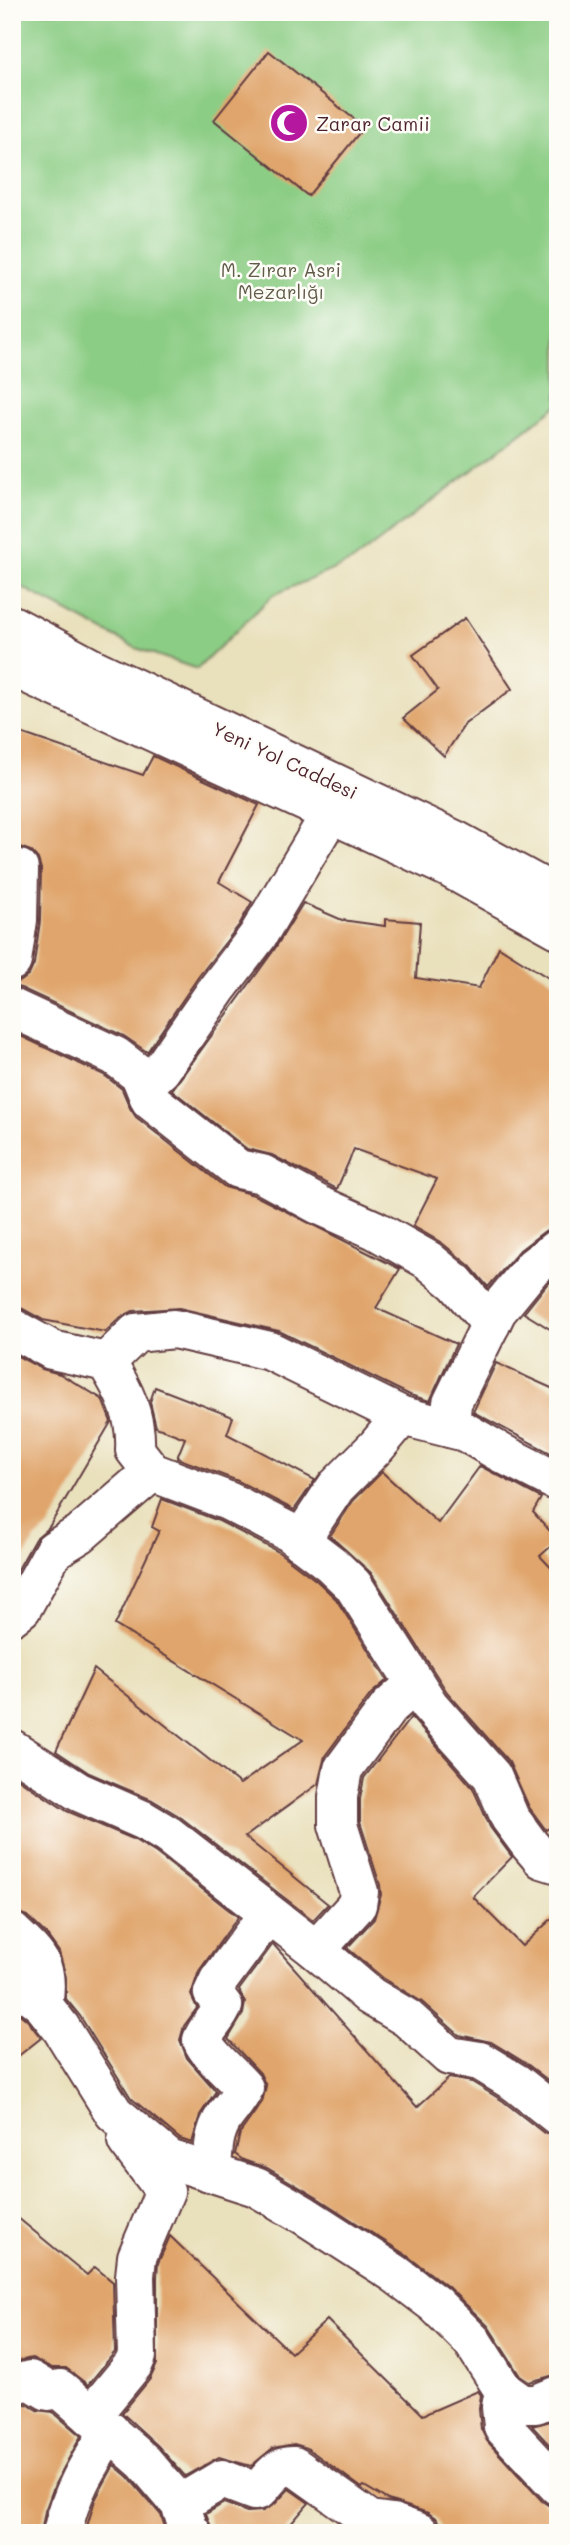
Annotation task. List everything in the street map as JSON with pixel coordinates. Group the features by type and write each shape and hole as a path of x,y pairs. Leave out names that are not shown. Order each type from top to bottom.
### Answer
{"street":[{"name":"Yeni Yol Caddesi","path":"12,625 90,667 457,841 558,896"},
{"name":"Yeni Yol Caddesi","path":"12,667 447,867 558,929"},
{"path":"145,1085 161,1070 257,937 331,813"},
{"path":"12,961 18,920 19,869"},
{"path":"12,1007 115,1056 140,1075 150,1100 238,1169 262,1174 319,1205 375,1230 428,1260 456,1283 491,1324"},
{"path":"450,1428 452,1403 497,1311 533,1267 558,1248"},
{"path":"12,1328 52,1350 106,1362 125,1392 136,1433 135,1450 152,1472 228,1501 300,1541 331,1564 352,1585 429,1705 492,1776 510,1818 530,1845 542,1859 558,1864"},
{"path":"106,1362 136,1333 174,1329 270,1351 402,1416 465,1432 558,1482"},
{"path":"300,1541 336,1487 377,1446 402,1416"},
{"path":"12,1616 22,1608 54,1550 80,1534 152,1472"},
{"path":"316,1950 357,1905 359,1892 338,1825 338,1797 343,1769 389,1707 415,1684"},
{"path":"12,1749 79,1792 143,1820 168,1835 316,1950 370,1996 407,2018 449,2056 480,2061 516,2083 558,2116"},
{"path":"212,2172 214,2143 223,2119 240,2098 244,2088 229,2070 206,2050 202,2040 223,2006 213,1993 219,1980 268,1914"},
{"path":"12,1932 43,1965 47,1984 43,2004"},
{"path":"12,1984 43,2004 61,2028 114,2113 129,2146 165,2191 137,2257 137,2356 101,2424 77,2482 62,2533"},
{"path":"114,2113 169,2159 256,2187 315,2222 414,2289 435,2304 472,2341 504,2391 522,2404 536,2404 558,2395"},
{"path":"12,2385 30,2380 48,2391 60,2389 144,2462 186,2518 222,2479 254,2491 259,2490 277,2470 294,2466 370,2520 399,2530"},
{"path":"504,2391 501,2407 503,2427 558,2486"}],"green space":[{"name":"M. Zırar Asri Mezarlığı","path":"12,12 558,12 558,405 353,561 273,595 197,669 136,648 12,582"}],"building":[{"name":"Zarar Camii","path":"269,51 364,127 308,196 214,120"},
{"path":"465,618 512,689 465,724 444,756 403,718 438,690 413,655"},
{"path":"12,730 143,775 153,756 259,805 219,882 252,902 239,925 199,976 147,1052 124,1036 12,986 12,982 21,981 29,975 34,964 40,921 41,869 38,859 31,851 20,847 12,849"},
{"path":"303,903 342,920 385,926 385,919 420,922 416,978 479,988 499,947 558,984 558,1227 545,1231 520,1250 488,1287 470,1266 442,1243 413,1226 437,1179 354,1149 337,1189 272,1155 247,1149 172,1090 274,950"},
{"path":"12,1032 104,1075 122,1089 136,1117 225,1187 254,1195 400,1269 376,1308 456,1344 430,1401 410,1395 279,1331 179,1308 133,1311 121,1317 105,1332 43,1320 12,1306"},
{"path":"558,1276 558,1334 524,1313 548,1283"},
{"path":"12,1353 42,1369 60,1374 102,1399 111,1422 49,1527 35,1539 12,1580"},
{"path":"496,1363 558,1391 558,1457 473,1412"},
{"path":"155,1387 233,1417 227,1434 315,1480 294,1510 238,1481 177,1458 185,1438 156,1427 150,1402"},
{"path":"480,1466 541,1498 533,1512 558,1540 540,1556 558,1575 558,1822 546,1830 529,1807 509,1762 447,1692 371,1573 330,1536 353,1501 382,1472 438,1523"},
{"path":"162,1499 219,1521 277,1551 317,1581 336,1599 387,1680 371,1694 325,1756 318,1784 245,1837 328,1904 313,1920 179,1816 152,1800 89,1773 56,1751 94,1669 240,1784 303,1740 115,1625 159,1531 152,1527"},
{"path":"411,1717 473,1788 490,1827 512,1857 473,1897 522,1946 558,1913 558,2088 527,2064 491,2042 459,2035 422,2002 383,1978 347,1948 374,1919 381,1895 360,1822 364,1778"},
{"path":"12,1775 67,1811 133,1839 156,1853 238,1917 199,1971 191,1995 197,2008 184,2026 180,2040 187,2058 216,2091 200,2115 192,2143 180,2139 131,2098 80,2016 66,1999 66,1977 59,1952 46,1934 27,1916 12,1911"},
{"path":"273,1944 417,2107 449,2078 472,2082 503,2101 544,2133 558,2137 558,2374 529,2382 520,2376 488,2326 448,2287 406,2255 316,2197 267,2168 243,2160 235,2154 240,2133 262,2102 266,2086 260,2073 228,2039 243,2014 245,2003 239,1990"},
{"path":"12,2008 27,2020 41,2038 12,2061"},
{"path":"12,2213 87,2275 95,2267 113,2282 115,2352 88,2385 66,2368 52,2368 32,2358 12,2362"},
{"path":"170,2236 291,2353 327,2320 423,2415 478,2391 481,2395 481,2429 487,2441 542,2501 551,2507 558,2507 558,2533 443,2533 437,2519 428,2513 388,2500 364,2486 362,2488 307,2448 294,2444 273,2448 251,2466 219,2457 185,2476 158,2446 122,2413 150,2379 157,2364 158,2263"},
{"path":"27,2404 37,2410 53,2412 81,2436 55,2484 45,2511 41,2533 12,2533 12,2406"},
{"path":"558,2419 558,2454 532,2426"},
{"path":"114,2465 161,2515 167,2533 85,2533 95,2500"},
{"path":"289,2489 309,2503 283,2533 213,2533 206,2514 224,2503 247,2512 263,2511 275,2504"}],"place":[{"name":"Zarar Camii","path":"289,123"}]}
